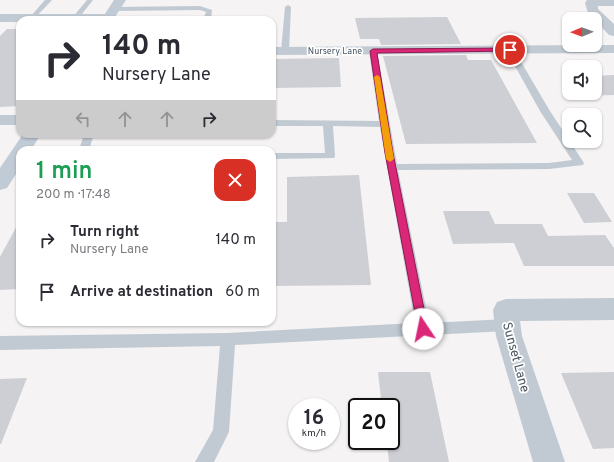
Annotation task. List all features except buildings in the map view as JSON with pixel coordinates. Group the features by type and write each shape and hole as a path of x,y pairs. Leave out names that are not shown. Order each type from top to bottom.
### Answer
{"main road":[{"path":"0,184 16,159"}],"street":[{"path":"589,1 614,2"},
{"path":"589,1 610,10 614,14"},
{"path":"589,1 592,10 614,32"},
{"path":"88,16 112,12"},
{"path":"0,18 16,18"},
{"name":"Nursery Lane","path":"279,51 614,50"},
{"path":"0,120 16,120"},
{"name":"Sunset Lane","path":"549,462 509,336 506,310 614,309"}],"lane":[{"path":"34,16 49,0"},
{"path":"78,16 90,0"},
{"path":"279,51 288,7"},
{"path":"112,12 200,8 210,11 208,16"},
{"path":"391,167 549,166 579,163 545,111 510,50"},
{"path":"373,51 391,167 423,329"},
{"path":"276,123 384,124"},
{"path":"276,156 330,156 328,124"},
{"path":"0,344 228,340 507,325"},
{"path":"204,462 221,432 228,340"}],"slow traffic":[{"path":"377,77 390,159"}],"route":[{"path":"423,329 389,153 373,51 510,50"}]}
